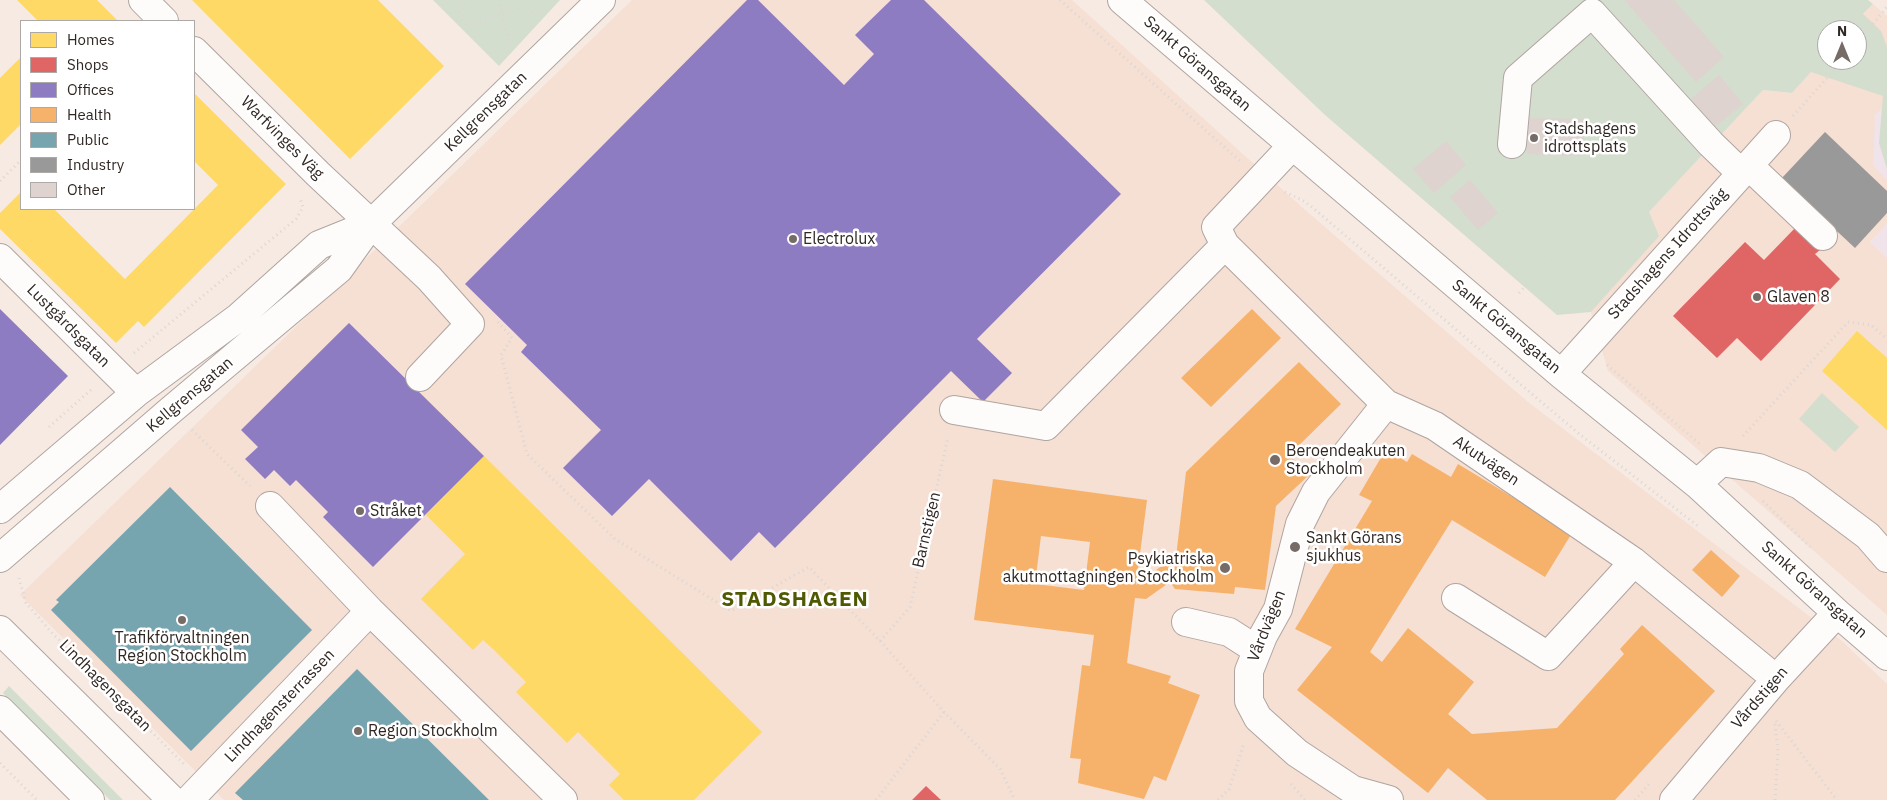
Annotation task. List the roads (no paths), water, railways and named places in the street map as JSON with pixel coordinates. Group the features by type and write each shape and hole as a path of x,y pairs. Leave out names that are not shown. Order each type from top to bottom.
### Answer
{"street":[{"path":"143,0 163,20"},
{"name":"Kellgrensgatan","path":"0,558 171,410 339,269 371,224 602,0"},
{"name":"Sankt Göransgatan","path":"1122,0 1561,374 1697,484 1837,613 1887,656"},
{"path":"1512,144 1518,78 1592,13 1711,144 1745,169 1823,236"},
{"name":"Warfvinges Väg","path":"195,52 318,174 429,278 470,324 420,377"},
{"name":"Stadshagens Idrottsväg","path":"1561,374 1776,135"},
{"path":"954,410 1046,426 1220,236 1260,180 1292,146"},
{"name":"Kellgrensgatan","path":"0,509 136,394 239,317 319,245 371,224"},
{"name":"Akutvägen","path":"1220,236 1386,404 1435,426 1634,562 1776,679"},
{"name":"Lustgårdsgatan","path":"0,258 136,394"},
{"name":"Vårdvägen","path":"1386,404 1316,492 1300,524 1278,609 1257,650 1249,671 1249,701 1258,718 1296,753 1353,790 1389,800"},
{"path":"1697,484 1721,462 1760,468 1800,485 1868,536 1887,558"},
{"path":"270,506 370,611 554,797"},
{"path":"1456,598 1548,656 1634,562"},
{"name":"Lindhagensterrassen","path":"197,792 370,611"},
{"name":"Vårdstigen","path":"1685,795 1776,679 1837,613"},
{"path":"1186,622 1229,632 1257,650"},
{"name":"Lindhagensgatan","path":"0,630 172,800"},
{"path":"0,710 90,800"}],"place":[{"name":"Stadshagens idrottsplats","path":"1534,138"},
{"name":"Electrolux","path":"793,239"},
{"name":"Glaven 8","path":"1757,297"},
{"name":"Beroendeakuten Stockholm","path":"1275,460"},
{"name":"Stråket","path":"360,511"},
{"name":"Sankt Görans sjukhus","path":"1295,547"},
{"name":"Psykiatriska akutmottagningen Stockholm","path":"1225,568"},
{"name":"Trafikförvaltningen Region Stockholm","path":"182,620"},
{"name":"Region Stockholm","path":"358,731"}],"district":[{"name":"STADSHAGEN","path":"795,600"}]}
